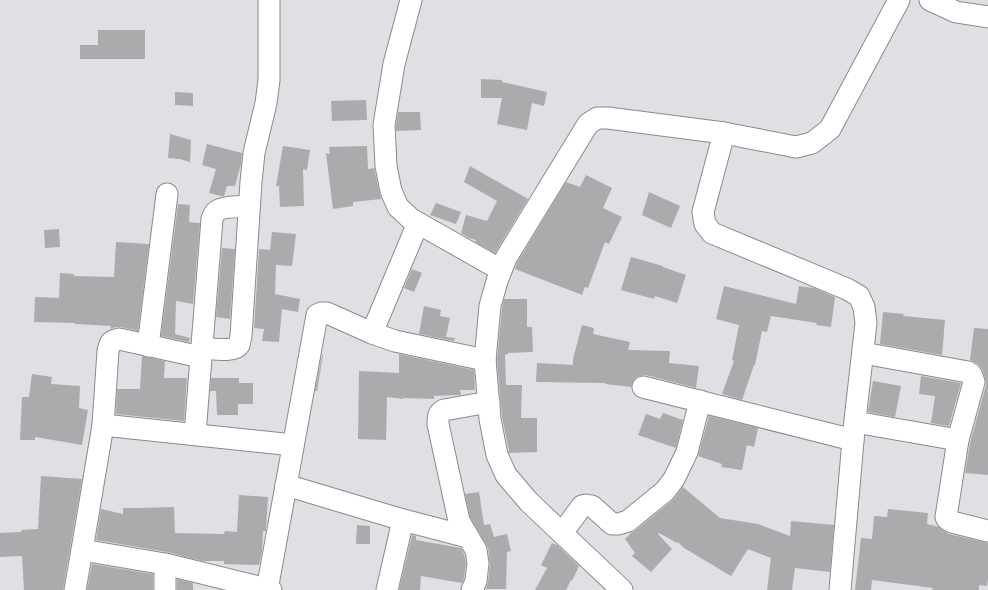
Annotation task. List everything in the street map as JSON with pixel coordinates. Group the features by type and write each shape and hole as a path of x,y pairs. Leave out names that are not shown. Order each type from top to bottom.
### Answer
{"street":[{"path":"75,590 103,425 109,344 113,340 119,340 148,346 202,352 231,350 236,349 239,345 241,336 254,152 266,103 269,80 269,0"},
{"path":"411,0 394,64 384,125 386,166 391,190 398,207 411,218 501,270"},
{"path":"622,590 529,502 506,475 497,455 490,419 485,360 490,306 497,281 506,258 588,124 597,118 608,118 724,133 796,147 812,142 830,130 899,0"},
{"path":"930,0 956,12 988,17"},
{"path":"724,133 703,212 705,224 712,233 847,289 859,296 864,307 866,323 854,431 840,590"},
{"path":"148,346 168,194"},
{"path":"195,434 212,219 218,210 249,206"},
{"path":"372,333 418,223"},
{"path":"82,550 165,564 268,590 293,445 318,315 321,313 327,313 372,333 395,341 485,360"},
{"path":"863,352 968,372 971,374 974,382 958,440 946,517 947,520 952,522 988,531"},
{"path":"643,387 700,401 854,431 958,440"},
{"path":"562,532 582,506 586,504 592,506 612,524 618,524 628,521 665,491 674,479 687,452 700,401"},
{"path":"472,590 476,581 478,563 476,550 459,521 438,424 438,416 444,410 489,402"},
{"path":"103,425 293,445"},
{"path":"286,485 403,520 468,537"},
{"path":"387,590 403,520"},
{"path":"165,564 165,590"}],"building":[{"path":"98,30 145,30 145,59 80,59 80,45 98,45"},
{"path":"481,79 502,80 502,82 547,92 544,106 532,103 527,130 497,124 502,98 481,98"},
{"path":"175,92 193,93 193,106 175,105"},
{"path":"366,100 367,120 332,121 331,101"},
{"path":"398,112 420,112 421,130 396,131"},
{"path":"170,134 191,140 190,162 168,158"},
{"path":"207,144 242,153 241,164 235,186 227,186 224,196 209,193 216,169 202,165"},
{"path":"283,146 310,150 307,170 303,169 304,206 280,207 279,186 276,186"},
{"path":"367,146 368,169 374,168 381,199 353,202 353,206 333,209 326,153 330,154 329,147"},
{"path":"470,166 528,199 495,253 475,242 476,240 461,233 466,215 487,221 497,201 464,182"},
{"path":"586,175 612,188 603,208 622,217 609,244 605,242 588,288 585,287 582,295 515,269 517,263 566,182 580,187"},
{"path":"649,192 680,206 671,228 642,215"},
{"path":"436,203 461,212 456,224 430,215"},
{"path":"178,204 190,205 189,222 200,223 193,304 176,301 175,334 190,338 189,342 161,336"},
{"path":"59,229 60,247 45,248 44,230"},
{"path":"272,232 296,234 292,266 276,265 275,294 300,299 298,312 282,309 279,342 262,341 264,329 254,328 259,249 270,250"},
{"path":"116,242 149,244 138,331 121,327 110,329 111,326 34,322 35,297 59,298 60,273 74,274 74,276 114,277"},
{"path":"222,248 235,249 230,319 216,317"},
{"path":"631,257 663,266 686,275 677,303 655,296 654,299 621,290"},
{"path":"412,269 422,273 414,292 404,288"},
{"path":"724,286 796,304 799,286 814,288 835,297 831,327 816,325 817,323 771,316 767,332 762,331 755,365 742,400 722,394 734,361 732,360 739,325 716,319"},
{"path":"504,299 527,299 527,327 532,327 533,352 508,353 505,355 506,385 522,385 521,418 537,418 537,452 509,453 502,417 497,360"},
{"path":"424,306 441,310 440,316 450,318 446,337 455,338 454,341 419,334"},
{"path":"883,312 904,314 903,316 945,320 942,355 880,344"},
{"path":"582,325 594,328 593,334 630,342 628,350 670,351 669,363 699,366 696,388 646,375 635,378 631,387 605,383 536,382 537,363 573,365 573,359"},
{"path":"974,328 988,329 988,475 965,473 970,443 986,385 982,369 978,364 970,360"},
{"path":"399,354 474,370 475,390 460,390 461,395 434,396 434,399 403,399 387,397 386,440 358,439 359,371 399,373"},
{"path":"322,355 317,391 315,391"},
{"path":"142,356 165,361 164,378 187,378 184,421 116,414 117,389 140,389"},
{"path":"32,374 52,377 51,384 80,386 79,408 88,410 82,445 35,437 35,440 20,440 22,397 29,397"},
{"path":"921,376 961,383 949,426 931,423 935,396 919,394"},
{"path":"211,378 239,378 239,383 253,383 253,404 238,404 238,415 217,415 216,391 210,391"},
{"path":"873,381 901,386 895,417 868,412"},
{"path":"663,413 683,420 676,448 638,435 646,414 660,419"},
{"path":"709,416 758,428 754,447 747,445 742,470 721,467 722,464 698,456"},
{"path":"41,476 82,479 63,590 24,590 22,556 0,557 0,533 21,532 21,530 38,529"},
{"path":"683,487 720,518 758,524 790,536 791,521 834,525 830,572 795,568 792,590 767,590 771,558 748,549 731,576 684,548 678,542 677,543 659,533 658,534 672,549 651,572 632,556 635,553 625,539 673,500"},
{"path":"479,492 484,525 490,524 494,537 507,534 511,551 507,552 506,589 486,589 490,564 488,548 470,517 465,494"},
{"path":"239,495 268,497 266,531 263,531 262,551 259,565 224,564 224,561 202,561 167,552 96,540 101,509 123,514 123,508 174,507 175,533 224,534 225,531 237,532"},
{"path":"888,509 928,513 927,524 939,527 949,534 988,543 987,586 979,585 979,590 932,590 933,588 872,580 871,590 855,590 861,538 872,539 874,516 887,517"},
{"path":"357,525 370,526 370,544 356,544"},
{"path":"412,535 416,536 416,540 461,548 466,563 462,583 421,576 420,590 399,590"},
{"path":"552,543 557,545 579,566 566,590 535,590 547,568 541,565"},
{"path":"92,564 153,574 153,590 87,590"},
{"path":"177,579 193,583 193,590 177,590"}]}
